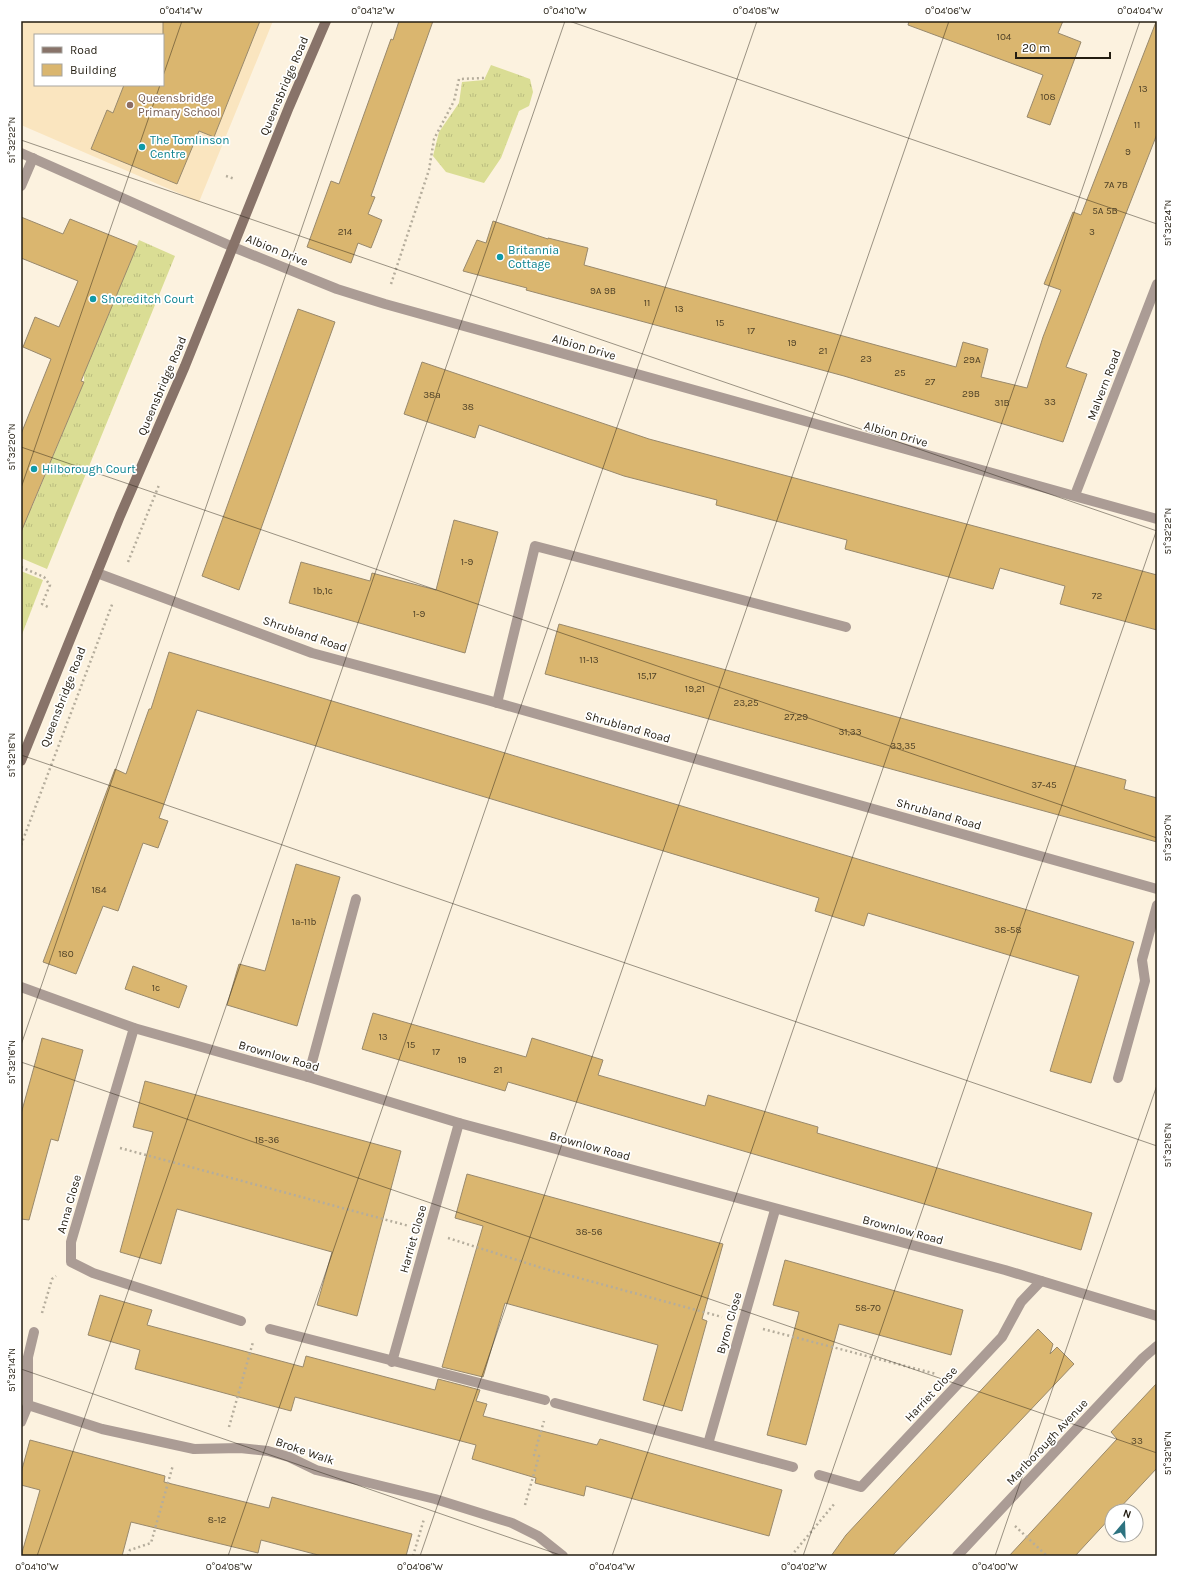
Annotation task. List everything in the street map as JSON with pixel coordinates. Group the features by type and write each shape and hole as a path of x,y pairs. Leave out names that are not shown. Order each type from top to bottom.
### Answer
{"main road":[{"name":"Queensbridge Road","path":"21,761 97,573 185,366 289,107 326,21"}],"street":[{"name":"Albion Drive","path":"21,153 233,247 337,288 385,304 933,458 1074,495 1157,519"},
{"path":"21,186 33,158"},
{"name":"Malvern Road","path":"1074,495 1157,284"},
{"path":"496,703 535,546 846,627"},
{"name":"Shrubland Road","path":"97,573 312,653 496,703 1157,889"},
{"path":"308,1077 356,899"},
{"path":"1118,1078 1146,981 1142,960 1157,905"},
{"name":"Brownlow Road","path":"21,986 134,1028 308,1077 459,1123 1041,1281 1157,1316"},
{"name":"Anna Close","path":"71,1262 71,1242 134,1028"},
{"name":"Harriet Close","path":"392,1362 459,1123"},
{"name":"Byron Close","path":"708,1444 775,1210"},
{"path":"71,1262 93,1273 241,1321"},
{"name":"Harriet Close","path":"861,1487 1002,1338 1021,1302 1041,1281"},
{"path":"270,1329 792,1467"},
{"path":"21,1422 28,1405 28,1357 34,1332"},
{"name":"Marlborough Avenue","path":"957,1556 1143,1358 1157,1346"},
{"name":"Broke Walk","path":"28,1405 102,1430 194,1449 240,1448 268,1451 289,1457 316,1470 435,1499 512,1523 538,1536 564,1556"},
{"path":"819,1475 861,1487"}],"path":[{"path":"385,304 429,170 434,138 454,101 459,79 484,78"},
{"path":"226,176 235,179"},
{"path":"21,567 44,577 50,585 42,604 48,607"},
{"name":"Queensbridge Road","path":"21,845 121,582"},
{"path":"101,1142 428,1232 542,1268 717,1315"},
{"path":"34,1332 40,1321 52,1279 71,1262"},
{"path":"743,1324 961,1381"},
{"path":"231,1420 253,1341"},
{"path":"526,1501 539,1456 534,1455 545,1417"},
{"path":"128,1556 130,1550 151,1543 179,1446"},
{"path":"791,1556 837,1501 861,1487"},
{"path":"413,1556 422,1524 435,1499"},
{"path":"999,1510 1047,1556"}],"shaded area":[{"name":"Queensbridge Primary School","path":"21,21 273,21 199,202 21,125"}],"green space":[{"path":"491,65 530,79 533,92 529,106 519,111 501,158 484,183 446,172 433,156 439,132 459,103 462,82 484,80"},
{"path":"139,240 175,256 47,569 21,558 21,503 32,507 84,382 84,373"},
{"path":"21,571 43,580 21,637"}],"building":[{"name":"Queensbridge Primary School","path":"163,21 260,21 214,137 199,131 177,184 91,149 107,110 113,113 124,86 164,86"},
{"path":"399,21 433,21 371,196 375,197 368,214 382,220 371,248 358,243 351,263 307,247 331,181 339,184 391,39 393,40"},
{"path":"909,21 1063,21 1058,33 1081,42 1050,125 1027,117 1043,75 908,25"},
{"path":"1156,22 1157,134 1066,367 1087,374 1063,442 844,376 526,290 527,288 463,271 477,240 486,243 493,221 548,239 588,248 584,265 956,367 963,342 988,349 981,377 1027,388 1043,337 1061,290 1044,284 1073,212 1081,215"},
{"name":"Shoreditch Court","path":"21,217 63,234 70,219 137,246 81,381 84,382 21,532 21,434 51,359 23,347 35,317 59,327 78,281 21,258"},
{"path":"298,309 335,322 239,590 202,576"},
{"path":"422,362 649,439 1157,575 1157,630 1060,604 1065,586 1000,568 993,589 845,549 847,540 716,505 717,500 624,476 479,425 475,438 404,414"},
{"path":"454,520 498,532 465,653 289,603 301,562 370,581 372,573 436,590"},
{"path":"559,624 1126,780 1124,789 1157,798 1157,842 545,674"},
{"path":"169,652 1134,942 1091,1083 1050,1071 1079,976 868,913 864,926 815,911 819,898 197,710 159,818 168,821 158,848 143,843 118,911 103,906 76,974 43,962 115,769 126,774 149,709 151,709"},
{"path":"296,864 340,877 297,1026 227,1005 239,964 265,971"},
{"path":"133,966 187,986 179,1008 125,989"},
{"path":"373,1013 526,1057 532,1038 603,1060 598,1075 705,1106 708,1095 818,1127 817,1133 1092,1213 1081,1250 508,1082 505,1091 362,1049"},
{"path":"42,1038 83,1050 58,1141 51,1139 29,1220 21,1219 21,1114"},
{"path":"145,1081 401,1151 357,1316 317,1305 332,1252 177,1209 161,1264 120,1252 153,1132 133,1127"},
{"path":"467,1174 723,1244 702,1319 707,1321 682,1411 643,1400 658,1345 505,1303 483,1377 442,1367 483,1226 455,1218"},
{"path":"785,1260 963,1310 951,1355 839,1324 806,1445 767,1435 799,1312 773,1305"},
{"path":"100,1295 152,1310 147,1325 303,1367 306,1356 435,1390 438,1379 480,1390 476,1401 487,1404 483,1416 597,1445 600,1439 782,1490 769,1536 586,1486 584,1496 535,1483 536,1478 472,1459 476,1445 295,1397 291,1411 135,1369 140,1350 88,1335"},
{"path":"1038,1329 1053,1344 1050,1354 1057,1347 1074,1364 892,1556 831,1556 846,1535"},
{"path":"1157,1383 1157,1468 1124,1503 1104,1503 1104,1525 1075,1556 1009,1556 1117,1439 1111,1432"},
{"path":"30,1440 165,1476 164,1482 269,1508 272,1497 412,1534 406,1556 322,1556 261,1540 258,1553 131,1522 122,1556 21,1556 40,1490 21,1485 21,1473"}],"place":[{"name":"Queensbridge Primary School","path":"130,105"},
{"name":"The Tomlinson Centre","path":"142,147"},
{"name":"Britannia Cottage","path":"500,257"},
{"name":"Shoreditch Court","path":"93,299"},
{"name":"Hilborough Court","path":"34,469"}]}
